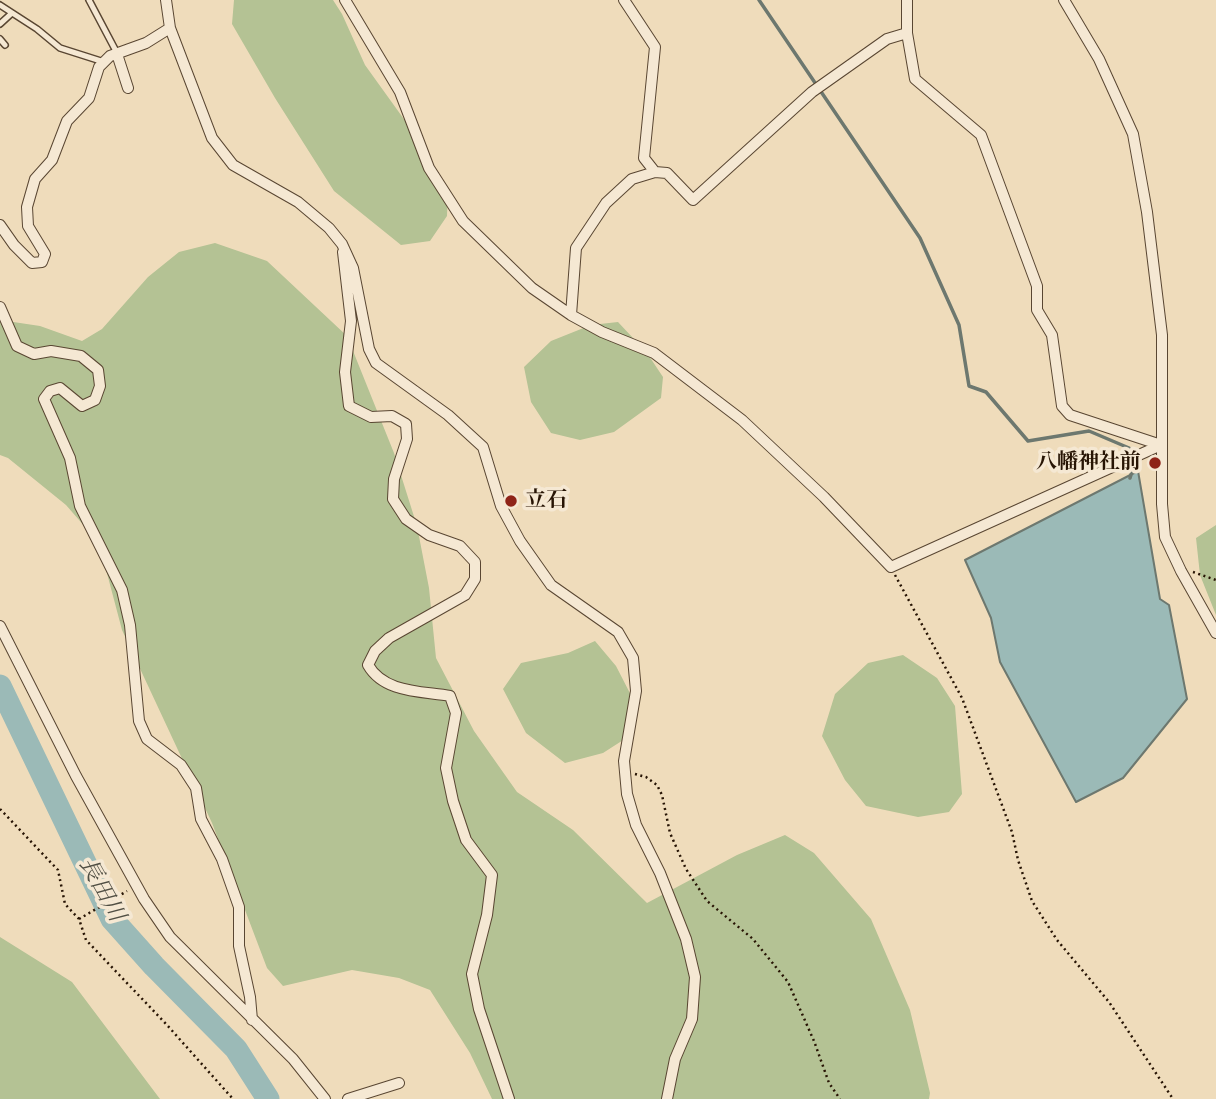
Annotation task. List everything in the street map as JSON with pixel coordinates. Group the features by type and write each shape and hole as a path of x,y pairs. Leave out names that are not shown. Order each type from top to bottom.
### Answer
{"street":[{"path":"166,0 170,28 212,138 233,165 298,202 329,228 342,244 354,268 369,349 376,363 441,410 483,447 501,506 520,541 551,585 618,632 633,658 636,691 624,761 626,794 636,825 660,873 686,939 695,977 692,1019 676,1059 667,1099"},
{"path":"345,0 400,92 429,168 463,221 533,288 571,315 602,332 654,353 742,420 824,497 891,567 1161,445"},
{"path":"624,0 656,47 644,158 655,172"},
{"path":"907,0 907,33 915,79 981,135 1037,286 1037,310 1052,335 1062,406 1070,415 1161,445"},
{"path":"1064,0 1099,59 1133,134 1147,212 1162,335 1161,445 1165,537 1216,633"},
{"path":"0,225 14,245 32,263 42,262 45,254 28,226 27,207 35,180 52,160 66,121 89,98 99,67 104,62 146,43 170,28"},
{"path":"571,315 576,248 606,204 632,179 655,172 667,173 693,200 813,92 887,39 907,33"},
{"path":"117,54 128,88"},
{"path":"342,244 351,321 345,372 349,406 371,417 392,416 406,424 407,439 394,479 393,499 406,519 429,535 460,546 475,562 475,579 465,595 390,638 375,652 368,665 375,676 393,687 450,696 456,713 446,768 453,801 466,840 492,875 488,915 472,974 479,1009 509,1099"},
{"path":"0,307 17,346 34,354 51,351 81,356 98,370 100,386 95,400 82,406 60,388 50,391 44,399 70,458 80,506 122,590 130,625 139,721 147,739 181,765 196,788 201,819 222,859 239,907 239,946 252,1020"},
{"path":"0,626 76,776 144,899 170,937 293,1059 325,1099"},
{"path":"355,1098 369,1091 399,1083"}],"lane":[{"path":"89,0 117,54"},
{"path":"0,5 60,48 104,62"},
{"path":"0,24 12,13"},
{"path":"0,39 5,45"}],"path":[{"path":"891,567 962,698 1012,832 1032,901 1057,940 1109,1002 1173,1099"},
{"path":"1181,571 1191,571 1216,580"},
{"path":"625,772 646,777 657,785 662,795 670,833 685,869 707,901 754,939 788,982 829,1083 840,1099"},
{"path":"0,809 58,870 65,904 79,919 86,940 233,1099"},
{"path":"79,919 136,886"}],"green space":[{"path":"234,0 333,0 365,65 406,122 448,188 447,216 430,241 401,245 334,191 232,24"},
{"path":"215,243 267,261 347,336 394,453 417,526 429,588 436,658 474,731 517,792 573,830 647,903 737,855 785,835 814,853 871,919 910,1010 930,1093 929,1099 492,1099 470,1053 430,990 399,978 352,970 283,986 267,968 212,823 122,630 99,543 66,505 8,458 0,455 0,320 40,326 82,341 102,329 148,277 179,252"},
{"path":"618,322 647,353 663,377 661,398 614,432 580,440 551,433 531,402 524,367 551,341 591,325"},
{"path":"1216,525 1216,615 1200,575 1196,538"},
{"path":"595,641 616,666 635,703 631,735 603,753 565,763 526,733 503,689 521,663 568,653"},
{"path":"903,655 937,678 955,706 962,794 949,812 918,817 866,806 845,780 822,736 835,694 868,663"},
{"path":"0,937 72,982 160,1099 0,1099"}],"water":[{"path":"1138,471 1160,599 1169,605 1187,699 1123,778 1076,802 1000,662 991,618 965,560"}],"waterway":[{"path":"759,0 920,238 959,325 969,386 986,392 1028,441 1089,431 1129,448"},
{"path":"1130,478 1133,468"},
{"name":"長田川","path":"0,686 112,919 236,1049 268,1099"}],"place":[{"name":"八幡神社前","path":"1155,463"},
{"name":"立石","path":"511,501"}]}
